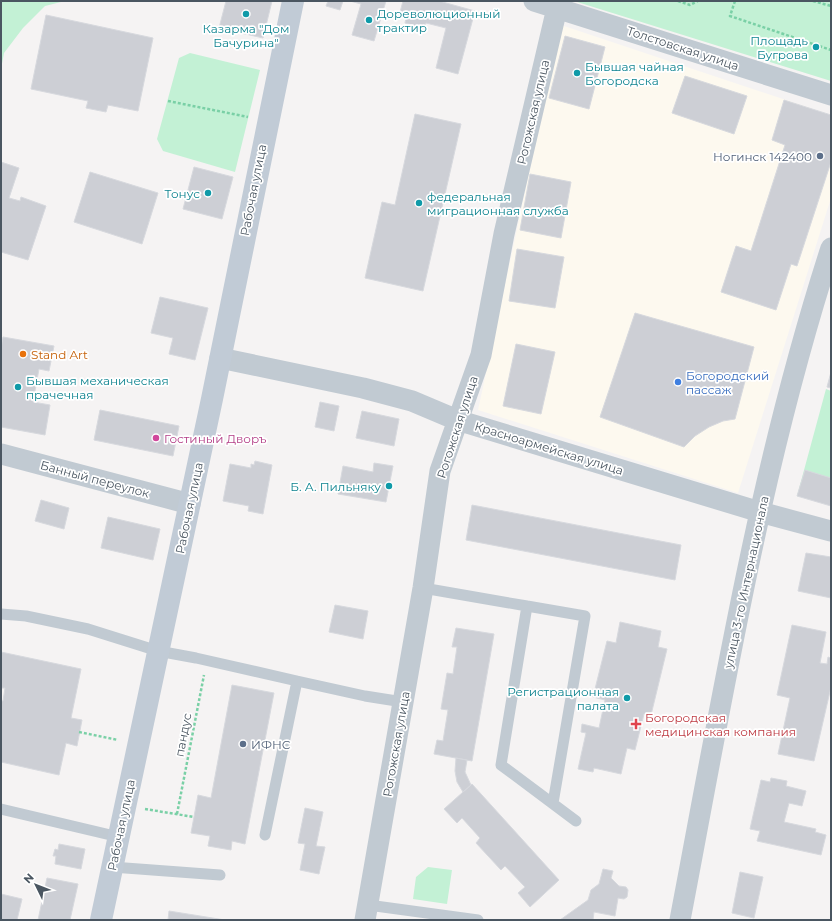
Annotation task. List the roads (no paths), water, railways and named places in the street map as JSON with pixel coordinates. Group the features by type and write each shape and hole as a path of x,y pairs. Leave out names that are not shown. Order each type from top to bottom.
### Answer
{"main road":[{"name":"Рабочая улица","path":"102,920 190,504 293,1"}],"street":[{"name":"Толстовская улица","path":"534,1 831,95"},
{"name":"Рогожская улица","path":"366,912 423,588 440,471 481,355 504,234 557,8"},
{"name":"улица 3-го Интернационала","path":"680,920 760,512 793,378 831,248"},
{"name":"Красноармейская улица","path":"220,358 363,388 412,401 457,420 760,512 831,531"},
{"name":"Банный переулок","path":"1,454 190,504"}],"lane":[{"path":"423,588 585,616 553,803"},
{"path":"527,606 501,765 576,821"},
{"path":"1,614 26,616 88,629 158,652 207,660 365,696 403,702"},
{"path":"266,835 297,681"},
{"path":"1,809 119,837"},
{"path":"112,867 220,875"},
{"path":"366,912 478,920"}],"place":[{"name":"Казарма \"Дом Бачурина\"","path":"246,14"},
{"name":"Дореволюционный трактир","path":"369,20"},
{"name":"Площадь Бугрова","path":"816,47"},
{"name":"Бывшая чайная Богородска","path":"577,73"},
{"name":"Ногинск 142400","path":"820,156"},
{"name":"Тонус","path":"208,193"},
{"name":"федеральная миграционная служба","path":"419,203"},
{"name":"Stand Art","path":"23,354"},
{"name":"Богородский пассаж","path":"678,382"},
{"name":"Бывшая механическая прачечная","path":"18,387"},
{"name":"Гостиный Дворъ","path":"156,438"},
{"name":"Б. А. Пильняку","path":"389,486"},
{"name":"Регистрационная палата","path":"627,698"},
{"name":"Богородская медицинская компания","path":"636,724"},
{"name":"ИФНС","path":"243,744"}]}
